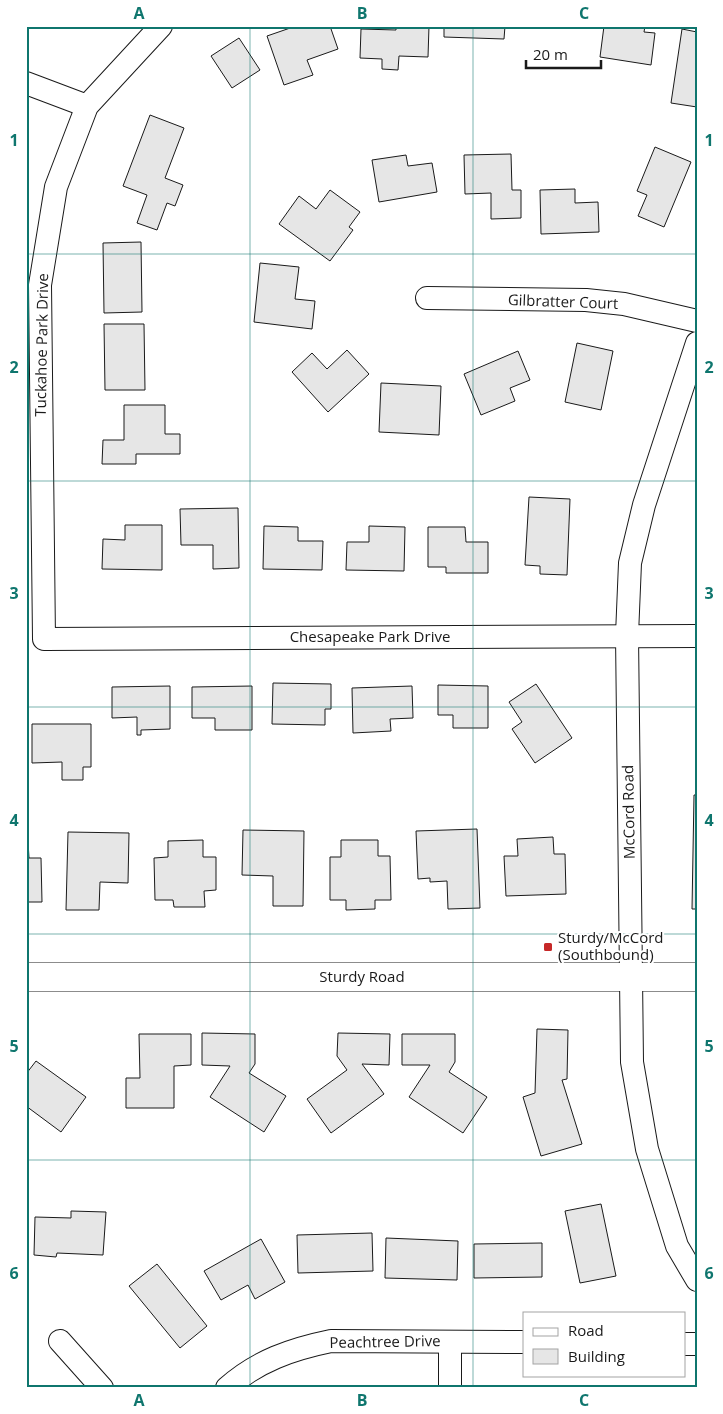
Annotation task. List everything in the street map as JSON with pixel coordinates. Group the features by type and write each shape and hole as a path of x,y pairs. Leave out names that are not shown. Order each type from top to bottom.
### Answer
{"street":[{"name":"Tuckahoe Park Drive","path":"44,639 40,285 56,187 87,106 161,26"},
{"path":"26,83 87,106"},
{"name":"Gilbratter Court","path":"427,298 586,300 624,304 697,321"},
{"name":"McCord Road","path":"697,343 644,505 630,563 627,635 632,1062 646,1149 678,1246 697,1280"},
{"name":"Chesapeake Park Drive","path":"44,639 697,636"},
{"name":"Sturdy Road","path":"26,978 697,977"},
{"path":"60,1341 102,1388"},
{"name":"Peachtree Drive","path":"227,1388 242,1374 274,1358 302,1347 331,1341 523,1342"},
{"path":"450,1342 450,1388"}],"building":[{"path":"296,26 330,26 338,49 307,60 313,75 284,85 267,36"},
{"path":"396,26 429,26 428,57 399,56 398,70 382,69 382,59 360,58 361,29 396,30"},
{"path":"444,26 505,26 504,39 444,37"},
{"path":"604,26 645,26 644,32 655,33 651,65 600,57"},
{"path":"682,29 697,32 697,107 671,103"},
{"path":"239,38 260,70 232,88 211,56"},
{"path":"150,115 184,128 165,178 183,185 175,206 167,203 157,230 137,223 147,195 123,186"},
{"path":"655,147 691,162 664,227 638,216 647,195 637,191"},
{"path":"511,154 512,190 521,190 521,218 491,219 491,193 465,194 464,155"},
{"path":"406,155 408,166 432,163 437,192 379,202 372,160"},
{"path":"575,189 575,203 598,202 599,232 541,234 540,190"},
{"path":"330,190 360,212 349,227 353,230 330,261 279,224 299,196 316,209"},
{"path":"141,242 142,312 104,313 103,243"},
{"path":"260,263 299,267 295,299 315,301 312,329 254,322"},
{"path":"104,324 144,324 145,390 105,390"},
{"path":"577,343 613,351 601,410 565,402"},
{"path":"347,350 369,374 328,412 292,372 312,353 327,369"},
{"path":"518,351 530,380 510,388 515,401 481,415 464,374"},
{"path":"381,383 441,386 439,435 379,432"},
{"path":"124,405 165,405 165,434 180,434 180,454 136,454 136,464 102,464 103,440 124,440"},
{"path":"529,497 570,499 567,575 540,574 540,566 525,565"},
{"path":"238,508 239,568 213,569 213,545 181,545 180,509"},
{"path":"125,525 162,525 162,570 102,569 103,539 125,540"},
{"path":"264,526 298,527 298,541 323,541 322,570 263,569"},
{"path":"369,526 405,527 404,571 346,570 347,542 369,542"},
{"path":"428,527 465,527 466,542 488,542 488,573 446,573 446,567 428,567"},
{"path":"273,683 331,684 331,709 325,709 325,725 272,724"},
{"path":"536,684 572,738 535,763 512,729 522,722 509,702"},
{"path":"438,685 488,686 488,728 453,728 453,715 438,715"},
{"path":"170,686 170,729 141,730 141,735 137,735 137,717 112,718 112,687"},
{"path":"252,686 252,730 215,730 215,718 192,718 192,687"},
{"path":"412,686 413,718 390,719 391,731 353,733 352,688"},
{"path":"32,724 91,724 91,767 83,767 83,780 62,780 62,762 32,763"},
{"path":"694,795 697,795 697,909 692,909"},
{"path":"477,829 480,908 448,909 447,881 430,882 430,878 418,879 416,831"},
{"path":"243,830 304,831 303,906 273,906 273,876 242,875"},
{"path":"68,832 129,833 128,883 100,882 99,910 66,910"},
{"path":"553,837 554,854 565,854 566,894 506,896 504,856 518,856 517,839"},
{"path":"203,840 203,857 216,857 216,890 204,891 205,907 174,907 173,900 155,900 154,858 168,857 168,841"},
{"path":"341,840 378,840 378,856 390,856 391,900 375,900 375,909 346,910 346,900 330,900 330,857 341,857"},
{"path":"26,842 28,842 29,858 41,858 42,902 26,902"},
{"path":"537,1029 568,1030 567,1079 562,1080 582,1144 541,1156 523,1097 535,1093"},
{"path":"202,1033 255,1034 255,1064 249,1073 286,1096 264,1132 210,1097 230,1066 202,1065"},
{"path":"338,1033 390,1034 389,1065 362,1064 384,1094 331,1133 307,1099 347,1070 337,1056"},
{"path":"139,1034 191,1034 191,1065 174,1066 174,1108 126,1108 126,1078 140,1078"},
{"path":"402,1034 455,1034 455,1062 449,1072 487,1097 463,1133 409,1097 430,1065 402,1065"},
{"path":"36,1061 86,1097 61,1132 26,1106 26,1074"},
{"path":"601,1204 616,1276 580,1283 565,1211"},
{"path":"71,1211 106,1212 103,1255 57,1253 56,1257 34,1255 35,1217 71,1218"},
{"path":"372,1233 373,1271 298,1273 297,1235"},
{"path":"386,1238 458,1241 457,1280 385,1278"},
{"path":"261,1239 285,1282 255,1299 248,1285 221,1300 204,1271"},
{"path":"542,1243 542,1277 474,1278 474,1244"},
{"path":"157,1264 207,1326 180,1348 129,1286"}],"place":[{"name":"Sturdy/McCord (Southbound)","path":"548,947"}]}
